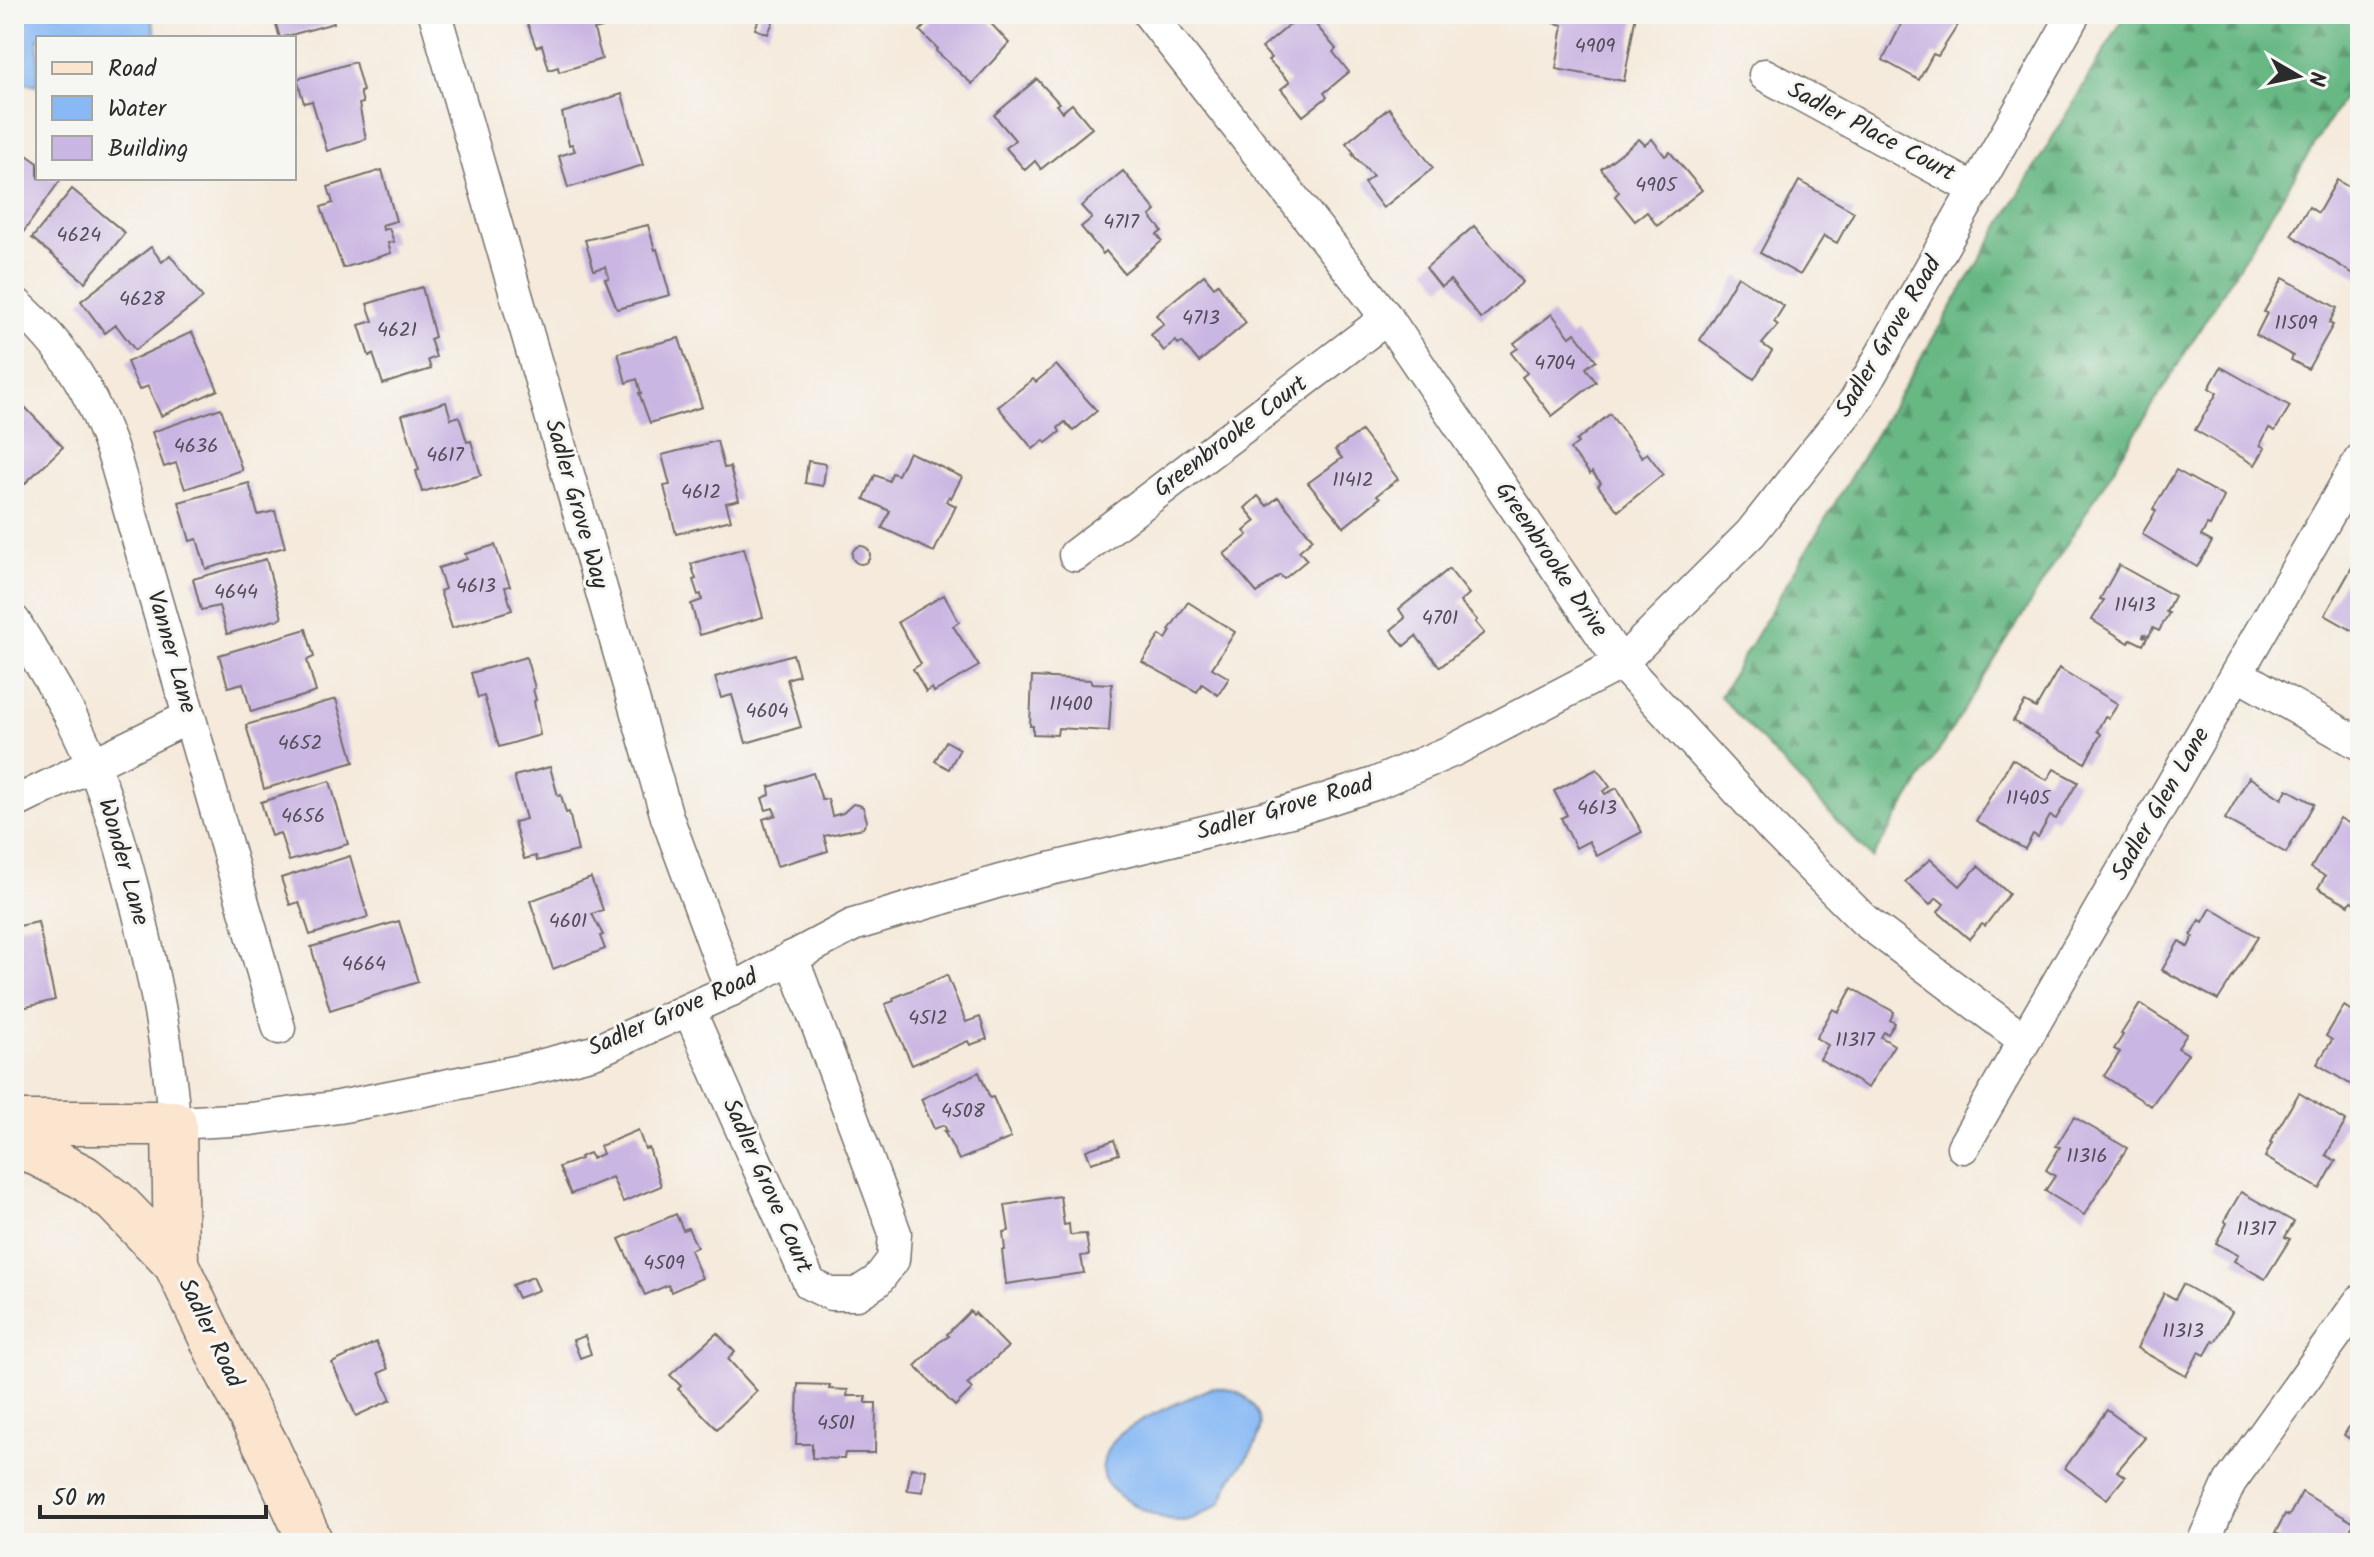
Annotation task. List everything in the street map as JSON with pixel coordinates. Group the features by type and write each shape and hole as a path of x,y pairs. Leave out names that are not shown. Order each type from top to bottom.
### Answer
{"street":[{"name":"Sadler Grove Way","path":"435,14 667,817 731,990"},
{"name":"Greenbrooke Drive","path":"1149,14 1387,318 1621,663 1777,833 1864,920 2024,1040"},
{"name":"Sadler Grove Road","path":"174,1123 251,1119 339,1107 520,1071 594,1052 731,990 853,925 1000,881 1291,811 1374,784 1454,750 1621,663 1751,533 1856,400 2074,14"},
{"name":"Sadler Place Court","path":"1765,75 1976,190"},
{"name":"Vanner Lane","path":"14,302 41,326 75,368 98,410 115,459 279,1028"},
{"name":"Greenbrooke Court","path":"1075,555 1387,318"},
{"name":"Sadler Glen Lane","path":"1963,1147 2360,460"},
{"name":"Wonder Lane","path":"14,621 73,721 93,764 123,851 170,1062 174,1123"},
{"path":"2237,674 2360,744"},
{"path":"14,803 189,717"},
{"name":"Sadler Grove Court","path":"689,1010 810,1284 831,1294 857,1294 877,1281 893,1260 895,1233 792,957"},
{"path":"14,1123 174,1123"},
{"name":"Sadler Road","path":"174,1123 176,1264 311,1543"},
{"path":"14,1142 83,1177 115,1201 176,1264"},
{"path":"2203,1543 2230,1482 2360,1301"}],"green space":[{"path":"2126,14 2360,14 2360,71 1872,858 1720,696"}],"water":[{"path":"14,14 150,14 156,36 36,36 36,85 19,82 14,73"},
{"path":"1213,1387 1232,1390 1247,1398 1255,1408 1260,1428 1254,1446 1231,1480 1221,1503 1196,1517 1179,1521 1142,1509 1109,1486 1103,1474 1104,1461 1109,1447 1119,1435 1143,1419"}],"building":[{"path":"273,14 332,14 334,23 279,36"},
{"path":"524,14 598,14 602,28 594,30 602,59 559,72 558,67 549,70 542,45 536,47"},
{"path":"761,14 775,17 768,34 755,29"},
{"path":"935,14 977,14 984,21 986,18 1009,43 972,84 936,51 938,49 920,31"},
{"path":"1303,14 1307,14 1336,49 1333,52 1349,72 1324,93 1327,97 1303,116 1281,89 1290,82 1268,60 1271,58 1262,48"},
{"path":"1555,14 1636,14 1624,81 1556,69 1563,25 1554,23"},
{"path":"1895,14 1962,14 1938,56 1933,54 1919,80 1883,60 1902,23 1892,18"},
{"path":"355,62 363,91 360,92 363,103 359,104 366,139 327,151 312,101 304,103 297,79"},
{"path":"1037,79 1059,103 1056,105 1062,112 1072,104 1092,128 1041,169 1035,161 1025,170 1006,148 1015,140 994,115"},
{"path":"622,94 643,165 568,188 559,156 575,151 572,144 569,145 562,113"},
{"path":"1389,108 1433,168 1383,208 1364,183 1373,176 1346,143"},
{"path":"1639,139 1645,145 1652,139 1665,156 1670,152 1702,190 1657,226 1647,212 1635,221 1615,196 1619,192 1601,169"},
{"path":"14,146 36,162 36,180 60,180 22,234 14,229"},
{"path":"382,170 396,221 382,225 383,230 389,228 394,242 388,243 391,253 343,268 321,207 333,203 328,187"},
{"path":"1123,171 1156,211 1150,216 1162,231 1157,235 1162,241 1124,273 1081,227 1092,218 1081,206"},
{"path":"2337,180 2360,194 2360,278 2291,235 2309,207 2318,213"},
{"path":"1799,181 1854,212 1837,243 1824,236 1800,275 1760,253"},
{"path":"72,189 125,233 85,282 32,238"},
{"path":"648,225 670,295 617,309 605,279 609,278 605,267 594,270 585,240"},
{"path":"1474,226 1523,282 1481,319 1450,280 1441,287 1426,268"},
{"path":"151,247 162,262 170,255 203,298 135,350 116,325 105,333 81,301"},
{"path":"1204,275 1214,287 1218,284 1246,323 1199,362 1182,342 1178,344 1176,341 1164,351 1151,335 1164,324 1156,315"},
{"path":"1738,276 1784,306 1774,322 1778,325 1762,344 1772,351 1754,379 1700,340"},
{"path":"2283,278 2337,308 2329,323 2333,325 2308,369 2291,360 2293,356 2256,335 2267,313 2264,312"},
{"path":"422,287 435,337 430,339 436,357 428,360 431,369 383,384 373,354 369,356 359,325 373,321 367,304"},
{"path":"1552,314 1570,337 1575,333 1596,360 1586,368 1596,382 1552,416 1522,377 1527,373 1511,353 1518,348 1514,343"},
{"path":"192,332 218,390 161,416 148,386 139,390 127,362"},
{"path":"679,338 702,407 650,423 637,379 626,383 618,353"},
{"path":"1056,365 1097,411 1073,431 1065,422 1058,428 1060,432 1033,449 998,407"},
{"path":"2221,367 2290,406 2275,431 2269,428 2260,445 2265,448 2255,465 2195,430 2217,393 2209,388"},
{"path":"446,402 451,419 459,416 467,442 471,441 481,475 422,492 416,471 419,470 402,415"},
{"path":"22,404 63,447 19,489 14,484 14,412"},
{"path":"221,408 242,470 185,489 176,463 164,467 152,432"},
{"path":"1610,414 1642,457 1647,453 1663,474 1618,511 1598,486 1601,483 1570,449"},
{"path":"1361,431 1398,479 1344,527 1308,483 1342,458 1335,450"},
{"path":"717,441 724,468 730,467 739,500 726,503 731,520 676,534 664,486 670,485 662,455"},
{"path":"909,452 962,477 951,498 949,496 946,501 956,506 934,552 882,528 890,511 864,499 875,475 889,481 892,473 898,475"},
{"path":"808,461 826,464 823,486 805,483"},
{"path":"2176,470 2224,497 2210,526 2207,525 2201,536 2212,542 2197,567 2142,534"},
{"path":"249,483 258,515 275,511 285,547 206,569 197,539 190,541 179,502"},
{"path":"1258,496 1267,506 1278,497 1313,539 1299,551 1307,560 1284,579 1280,575 1257,593 1224,554 1248,535 1244,531 1256,521 1245,508"},
{"path":"495,545 510,586 505,587 512,610 452,628 440,591 445,589 438,568 467,559 465,554"},
{"path":"861,546 870,555 861,564 852,555"},
{"path":"744,548 763,617 700,635 691,604 702,600 693,580 696,579 691,564"},
{"path":"266,559 282,618 227,634 219,606 201,610 193,579"},
{"path":"2355,562 2360,565 2360,623 2355,632 2325,615"},
{"path":"2119,565 2174,596 2159,631 2153,628 2149,636 2144,634 2147,638 2143,645 2131,639 2129,643 2092,620"},
{"path":"1449,569 1469,594 1460,602 1477,620 1475,622 1484,633 1440,667 1416,636 1404,646 1391,630 1405,618 1399,609"},
{"path":"944,595 959,622 953,626 979,666 934,692 932,688 926,692 913,669 921,664 898,622"},
{"path":"1188,602 1235,632 1212,668 1229,678 1218,695 1202,684 1197,692 1142,662 1160,635 1166,639"},
{"path":"306,629 314,657 307,660 316,692 251,712 243,683 228,687 219,655"},
{"path":"793,654 799,675 787,679 801,727 746,743 732,695 721,698 715,677"},
{"path":"526,657 535,688 540,735 499,747 484,696 478,698 471,673"},
{"path":"2059,668 2118,704 2109,718 2105,716 2097,731 2101,734 2085,763 2013,721 2025,702 2036,708"},
{"path":"1032,677 1112,684 1109,731 1058,728 1057,735 1033,734 1033,726 1030,726"},
{"path":"336,699 354,762 264,789 246,725"},
{"path":"946,741 960,749 949,769 935,761"},
{"path":"2012,759 2047,780 2054,769 2078,782 2056,819 2050,816 2038,837 2033,834 2025,849 1976,821"},
{"path":"550,767 558,796 561,795 566,813 569,812 578,851 537,861 536,856 524,859 514,822 526,819 514,776"},
{"path":"1597,769 1610,787 1603,791 1605,794 1617,788 1642,832 1597,856 1589,841 1576,848 1561,818 1567,815 1554,791"},
{"path":"813,773 822,800 828,799 832,816 843,813 853,804 863,807 867,821 863,828 824,836 828,851 777,866 763,819 776,815 773,808 766,810 762,798 770,795 769,787"},
{"path":"2249,777 2282,799 2287,789 2314,804 2286,853 2225,819"},
{"path":"330,781 348,844 289,861 280,833 271,836 261,802"},
{"path":"2340,818 2360,830 2360,906 2351,901 2349,905 2318,888 2325,876 2311,868"},
{"path":"350,856 368,917 310,935 299,902 290,905 281,878"},
{"path":"1930,859 1960,886 1978,866 2009,894 1985,926 1982,924 1969,939 1938,912 1944,904 1937,898 1930,905 1905,882"},
{"path":"591,878 603,910 592,914 603,935 600,936 605,949 553,969 530,901"},
{"path":"2211,908 2258,937 2218,1000 2162,970 2179,941 2188,947 2193,937 2191,935"},
{"path":"399,921 418,982 330,1010 311,947"},
{"path":"38,922 55,1000 14,1010 14,927"},
{"path":"947,975 966,1022 980,1017 987,1039 970,1045 968,1041 912,1065 885,1004"},
{"path":"1852,988 1894,1012 1890,1020 1895,1023 1888,1034 1884,1032 1881,1037 1894,1045 1868,1088 1820,1059 1828,1045 1816,1038 1833,1009 1839,1012"},
{"path":"2140,1004 2187,1034 2178,1048 2188,1054 2151,1106 2104,1076 2120,1052 2114,1049 2121,1034"},
{"path":"2360,1005 2358,1089 2317,1064 2332,1040 2326,1036 2344,1006 2355,1013"},
{"path":"979,1072 1011,1138 959,1160 944,1125 934,1129 921,1099"},
{"path":"2299,1093 2346,1121 2326,1155 2336,1161 2320,1189 2265,1157 2270,1142"},
{"path":"2074,1117 2127,1148 2084,1215 2045,1191 2055,1176 2046,1170"},
{"path":"638,1130 645,1149 649,1148 661,1186 623,1202 612,1177 571,1194 559,1167 589,1153 592,1158 603,1154 600,1146"},
{"path":"1114,1140 1119,1154 1091,1163 1086,1150"},
{"path":"2241,1192 2294,1222 2285,1237 2290,1239 2265,1279 2234,1261 2238,1255 2216,1243 2227,1223 2224,1221"},
{"path":"1060,1196 1064,1225 1069,1224 1070,1235 1086,1234 1089,1255 1081,1256 1084,1273 1006,1284 1003,1232 1009,1231 1005,1205"},
{"path":"676,1214 683,1230 688,1228 697,1247 690,1250 702,1278 671,1292 668,1285 645,1295 619,1239"},
{"path":"533,1277 539,1290 518,1298 512,1285"},
{"path":"2183,1284 2232,1312 2215,1342 2205,1355 2199,1352 2186,1376 2137,1348 2164,1293 2175,1299"},
{"path":"970,1311 1008,1347 967,1384 972,1389 955,1406 915,1366 949,1336 947,1334"},
{"path":"717,1333 735,1352 728,1359 757,1391 717,1429 678,1389 681,1386 670,1375"},
{"path":"585,1336 591,1354 580,1358 573,1340"},
{"path":"376,1342 388,1369 379,1373 391,1400 356,1416 332,1363"},
{"path":"798,1384 830,1385 829,1389 848,1390 847,1396 866,1396 866,1403 876,1403 875,1453 845,1453 844,1459 812,1458 812,1444 796,1444"},
{"path":"2360,1409 2360,1445 2344,1435"},
{"path":"2107,1410 2145,1438 2117,1471 2125,1477 2107,1499 2065,1468"},
{"path":"911,1468 926,1470 923,1492 907,1490"},
{"path":"2302,1492 2354,1523 2343,1543 2276,1543 2280,1535 2275,1533"}]}
